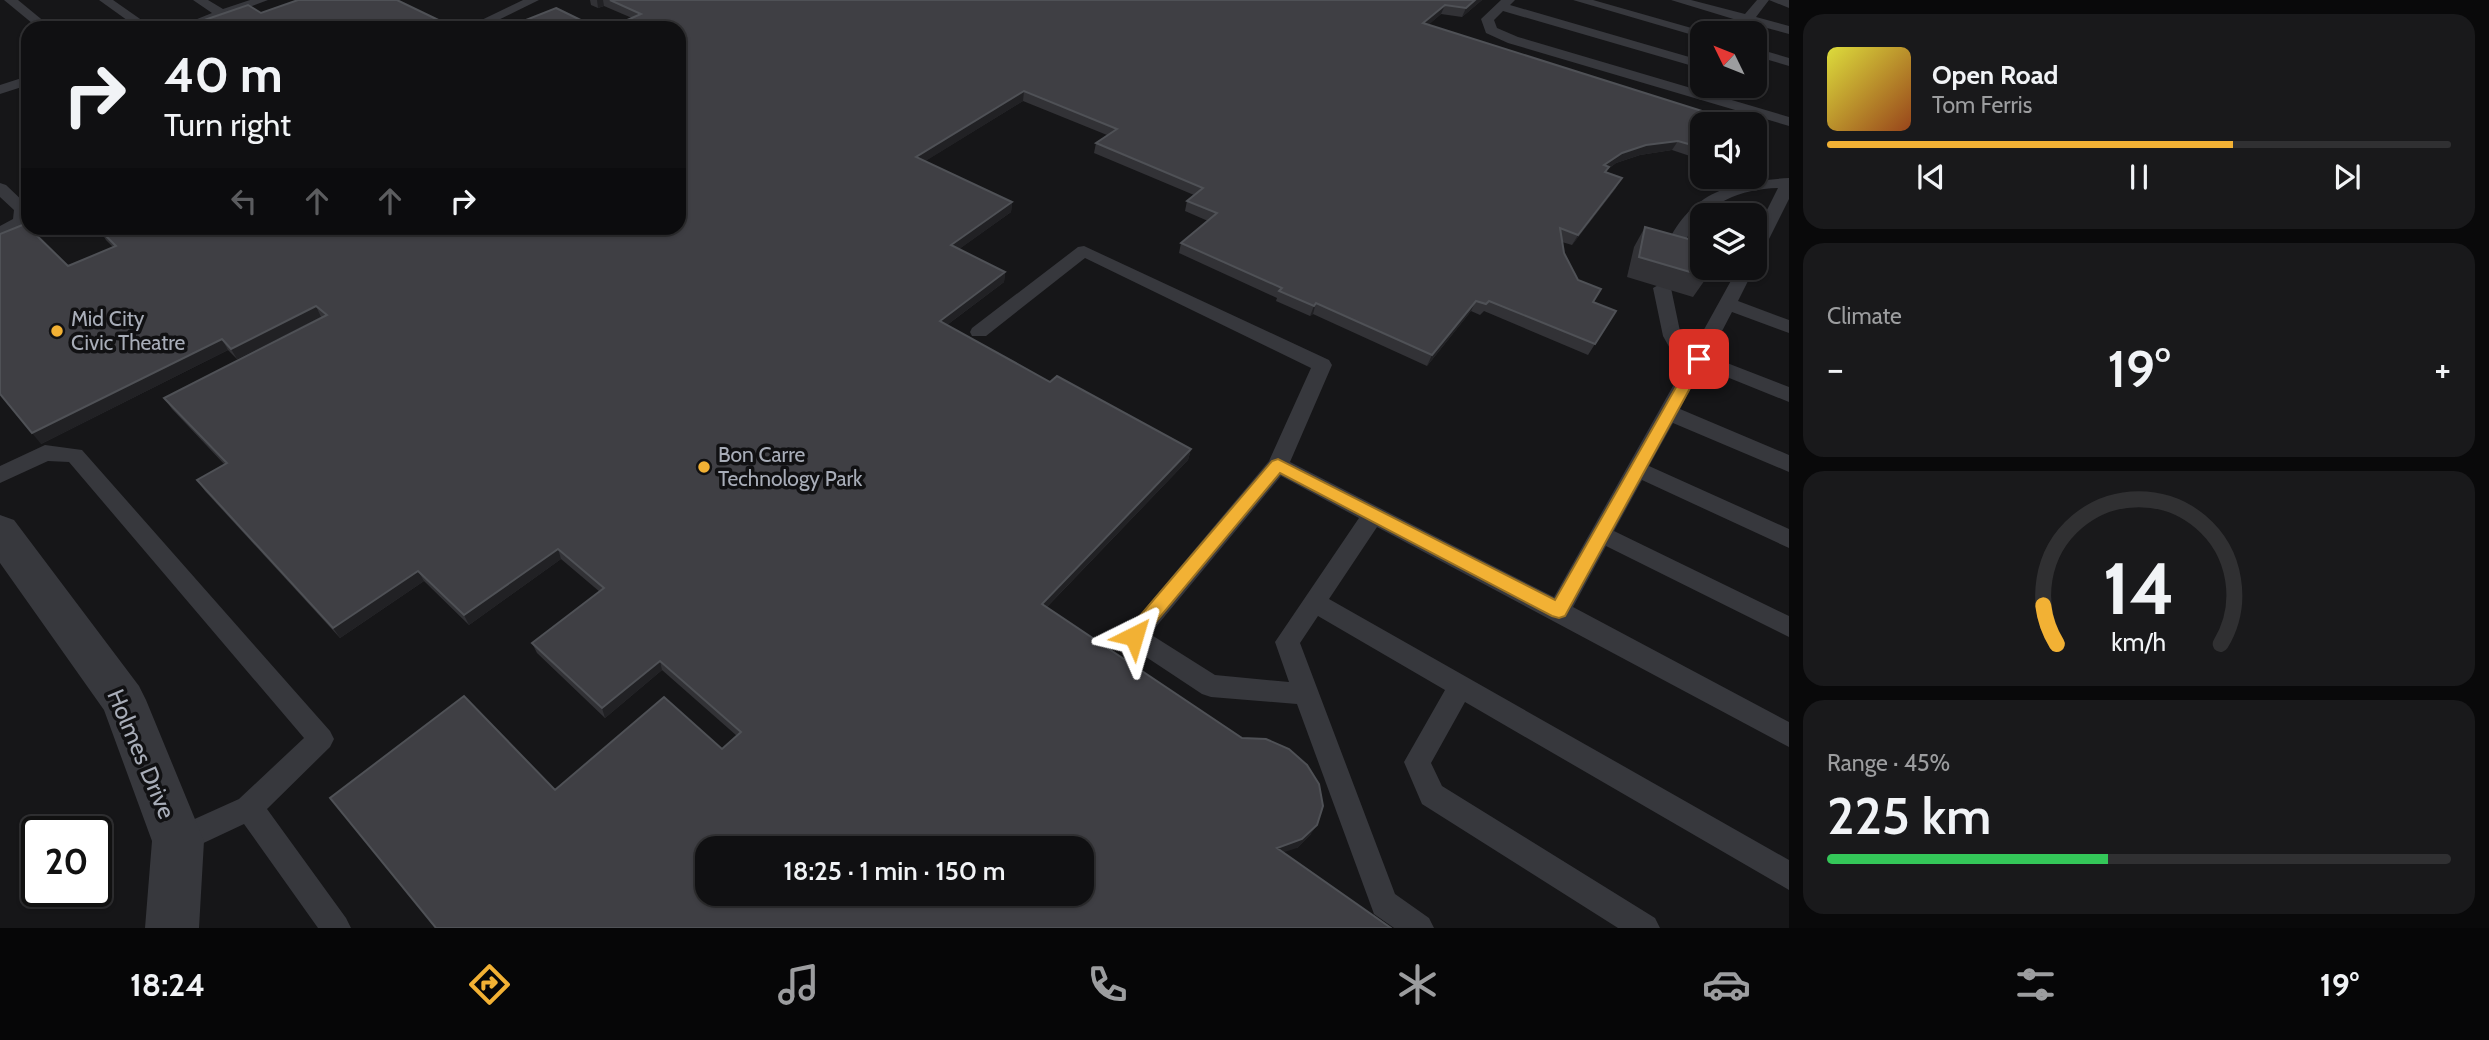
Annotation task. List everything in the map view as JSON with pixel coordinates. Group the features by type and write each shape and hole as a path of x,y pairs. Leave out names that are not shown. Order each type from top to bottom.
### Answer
{"street":[{"name":"Holmes Drive","path":"0,531 123,700 178,841 172,928"}],"lane":[{"path":"10,0 37,21"},
{"path":"105,0 136,21"},
{"path":"199,0 222,14"},
{"path":"202,21 262,0"},
{"path":"486,21 533,0"},
{"path":"1579,0 1690,30"},
{"path":"1677,0 1789,30"},
{"path":"1749,19 1763,0"},
{"path":"1774,0 1789,4"},
{"path":"1690,61 1506,3 1488,19 1491,30 1502,35 1690,92"},
{"path":"1768,56 1789,62"},
{"path":"2,87 21,82"},
{"path":"1709,98 1789,122"},
{"path":"1767,227 1789,183"},
{"path":"1670,257 1691,220 1715,197 1744,186 1789,183"},
{"path":"0,188 21,208"},
{"path":"1771,219 1789,226"},
{"path":"0,233 21,220"},
{"path":"979,332 1084,251 1322,365 1278,465 1134,636 1211,686 1306,694"},
{"path":"1559,611 1741,280"},
{"path":"1662,288 1672,336 1696,365 1789,395"},
{"path":"1729,304 1789,327"},
{"path":"1669,413 1789,464"},
{"path":"0,475 45,453 75,455 321,739 249,808 178,841"},
{"path":"1278,465 1789,734"},
{"path":"1637,469 1789,539"},
{"path":"1373,515 1287,642 1384,904 1419,928"},
{"path":"1601,534 1789,627"},
{"path":"1314,602 1789,876"},
{"path":"1461,688 1417,762 1432,794 1645,928"},
{"path":"249,808 336,928"}],"building":[{"path":"298,0 397,0 440,21 202,21 248,5 261,13"},
{"name":"Bon Carre Technology Park","path":"610,0 1475,0 1466,8 1445,5 1423,23 1705,112 1690,112 1690,144 1678,141 1646,145 1622,153 1604,165 1609,167 1605,172 1622,178 1578,235 1560,228 1564,253 1578,280 1601,289 1593,302 1616,311 1595,344 1489,301 1486,304 1476,301 1432,355 1316,303 1314,306 1279,291 1282,288 1181,243 1217,213 1187,201 1203,188 1096,143 1117,129 1024,91 916,157 1012,202 951,245 1005,272 940,321 1050,382 1057,376 1191,449 1042,604 1242,738 1266,739 1289,749 1307,765 1319,784 1323,806 1317,825 1302,839 1277,848 1391,928 436,928 330,798 464,696 555,790 664,697 722,749 741,732 660,661 602,708 532,643 604,588 558,549 464,615 418,571 333,628 197,480 227,463 164,398 327,315 316,306 231,349 222,339 32,433 0,394 0,234 21,226 21,235 36,235 68,266 116,246 105,235 686,235 686,21 625,21 641,14"},
{"path":"556,8 583,21 524,21"},
{"path":"1645,227 1690,239 1690,272 1639,257"}],"place":[{"name":"Mid City Civic Theatre","path":"57,331"},
{"name":"Bon Carre Technology Park","path":"704,467"}],"route":[{"path":"1134,636 1278,465 1559,611 1699,359"}]}
